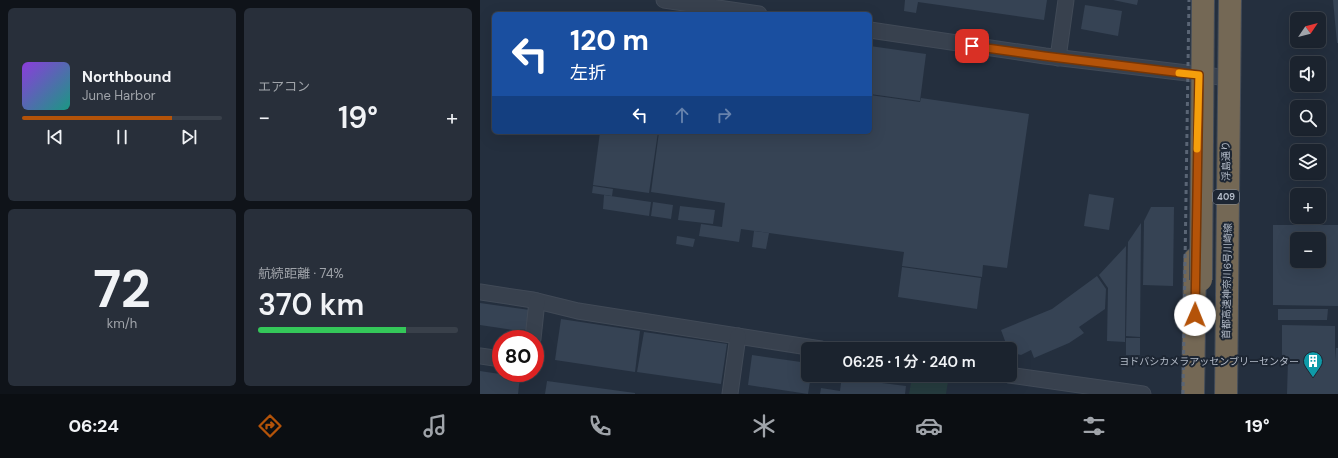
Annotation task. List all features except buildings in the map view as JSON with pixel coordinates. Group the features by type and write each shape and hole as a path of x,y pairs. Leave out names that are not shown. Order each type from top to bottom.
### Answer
{"highway":[{"path":"1193,394 1199,75 1203,0"},
{"path":"1203,0 1201,280 1205,394"},
{"name":"首都高速神奈川6号川崎線","path":"1215,394 1218,0"},
{"name":"首都高速神奈川6号川崎線","path":"1227,394 1230,0"},
{"path":"1230,123 1235,0"},
{"name":"浮島通り","path":"1227,394 1226,123 1235,0"}],"lane":[{"path":"664,0 745,12"},
{"path":"1058,58 1066,0"},
{"path":"872,30 1058,58 1229,78"},
{"path":"480,292 537,301 578,311 801,346"},
{"path":"534,330 537,301"},
{"path":"730,394 738,336"},
{"path":"480,356 492,358"},
{"path":"1017,377 1050,387 1143,394"}],"green space":[{"path":"911,382 948,382 946,394 909,394"}],"railway":[{"path":"1183,394 1189,0"}],"slow traffic":[{"path":"1179,73 1199,75 1197,149"}],"place":[{"name":"ヨドバシカメラアッセンブリーセンター","path":"1313,378"}],"route":[{"path":"972,46 1199,75 1195,315"}]}
